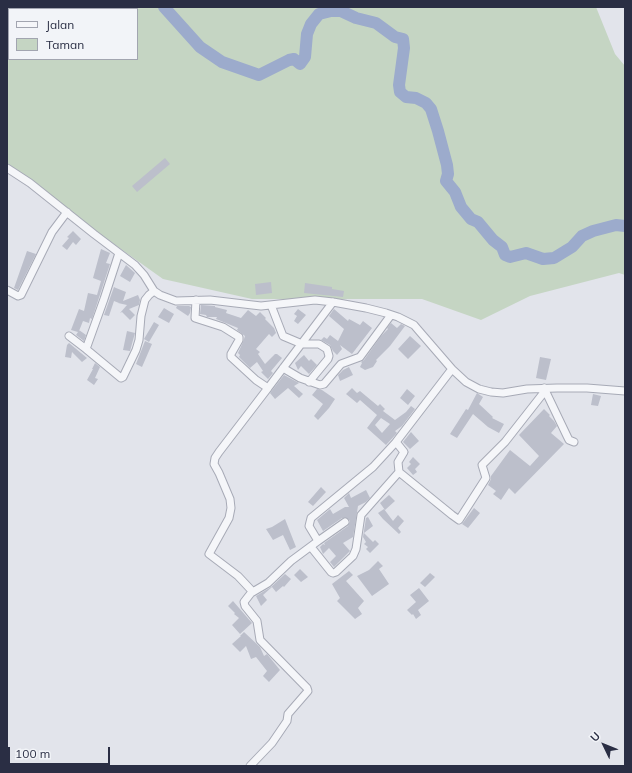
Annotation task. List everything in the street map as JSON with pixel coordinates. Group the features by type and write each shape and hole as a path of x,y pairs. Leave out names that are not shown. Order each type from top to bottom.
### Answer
{"street":[{"path":"7,168 30,183 135,264 154,291 176,301 196,300 271,306 315,300 366,308 407,321 420,332 452,369 466,382 479,389 503,393 587,388 625,392"},
{"path":"7,290 18,296 21,295 52,232 67,212"},
{"path":"86,349 119,253"},
{"path":"69,336 118,376 121,378 123,377 136,350 139,340 142,311 145,300 154,291"},
{"path":"196,300 195,318 223,328 239,336 239,340 231,354 231,357 256,380 268,388"},
{"path":"253,592 238,576 209,554 230,518 232,508 230,499 214,464 215,458 333,302"},
{"path":"271,306 283,336 302,344 323,345 328,352 328,359 309,382"},
{"path":"283,368 309,382 320,385 324,384 338,367 360,357 391,315"},
{"path":"318,541 309,526 311,518 373,467 396,442 452,369"},
{"path":"544,390 569,440 574,442"},
{"path":"396,442 404,452 398,462 399,472 452,516 459,520 465,513 486,478 482,465 505,442 544,390"},
{"path":"311,547 331,572 336,572 339,570 355,553 361,515 399,472"},
{"path":"250,766 272,743 287,721 288,714 308,691 307,688 259,638 257,620 244,604 249,595 268,583 291,561 345,522"}],"green space":[{"path":"7,7 596,7 615,54 625,66 625,275 619,273 530,296 481,320 422,299 252,299 163,279 7,168"}],"building":[{"path":"165,158 170,164 137,192 132,186"},
{"path":"73,231 81,239 76,245 73,242 67,250 62,246 69,238 67,237"},
{"path":"101,249 110,253 106,263 110,264 92,319 90,318 89,323 83,321 79,330 86,335 84,341 76,335 78,332 71,330 79,309 84,311 88,293 97,295 101,281 93,278"},
{"path":"27,251 36,254 18,290 14,288"},
{"path":"126,265 135,273 130,282 120,276"},
{"path":"271,282 272,293 256,295 255,284"},
{"path":"305,283 332,287 332,289 344,291 343,297 304,293"},
{"path":"114,287 126,292 123,301 138,295 140,300 139,305 129,309 135,315 130,320 122,312 120,313 127,305 114,301 109,316 104,315"},
{"path":"201,305 215,306 227,310 226,313 241,318 248,310 256,316 260,312 266,318 265,319 274,328 276,333 272,337 269,334 256,349 260,352 258,354 265,364 275,354 282,358 271,371 273,373 268,379 261,372 263,371 257,362 250,368 239,357 240,355 238,353 245,336 237,330 238,328 216,319 217,317 207,317 206,315 200,314"},
{"path":"177,306 191,307 188,316 176,308"},
{"path":"164,308 174,314 169,323 158,317"},
{"path":"298,309 306,315 298,324 294,321 297,316 294,314"},
{"path":"334,309 348,321 349,319 360,325 363,321 372,328 352,354 340,345 342,349 337,355 330,345 321,340 324,337 327,339 330,335 338,341 344,329 329,316"},
{"path":"154,322 159,325 149,342 144,339"},
{"path":"391,323 397,328 401,324 405,326 390,346 376,360 377,361 373,367 365,370 360,367 361,362 388,329 387,328"},
{"path":"127,331 135,333 130,351 123,350"},
{"path":"410,336 421,346 408,359 398,349"},
{"path":"145,341 152,344 142,367 136,364"},
{"path":"69,343 87,358 82,362 72,352 71,358 65,357 67,345"},
{"path":"304,355 309,361 311,359 317,365 309,374 301,366 298,370 295,363"},
{"path":"540,357 551,359 546,380 536,378"},
{"path":"95,363 100,367 95,378 98,379 94,385 87,380"},
{"path":"349,367 353,375 340,381 338,375"},
{"path":"284,375 299,383 294,386 303,394 299,398 288,388 275,399 270,393"},
{"path":"352,388 357,393 360,391 378,406 380,404 385,409 383,411 395,420 406,412 411,406 415,409 402,426 395,431 397,433 386,445 367,428 377,415 360,400 357,403 346,394","holes":["381,418 390,424 382,433 375,425"]},
{"path":"317,389 322,390 335,399 318,420 314,416 323,404 312,395"},
{"path":"407,389 415,396 408,405 400,398"},
{"path":"477,393 483,397 479,404 493,417 492,418 504,424 499,433 488,427 473,414 457,438 450,434 466,409 468,410"},
{"path":"593,394 601,396 598,406 591,405"},
{"path":"544,409 557,426 551,433 564,444 515,494 509,488 501,500 493,494 496,491 488,485 491,476 510,450 530,466 539,456 519,435"},
{"path":"411,432 419,441 410,449 403,442"},
{"path":"413,457 420,464 415,469 417,472 413,475 407,468 411,464 409,462"},
{"path":"321,487 326,492 313,506 308,502"},
{"path":"366,490 370,498 358,506 353,537 343,543 350,551 334,567 330,562 336,556 329,548 323,554 320,547 323,544 325,545 324,543 348,526 350,521 347,518 342,518 323,531 317,520 330,509 333,514 345,507 349,507 344,498 349,493 351,498"},
{"path":"389,495 395,501 385,510 380,503"},
{"path":"474,508 480,513 468,528 462,524"},
{"path":"384,509 393,521 398,515 404,521 398,528 401,532 399,534 378,513"},
{"path":"368,517 373,526 364,533 373,542 375,540 379,544 370,553 366,549 368,547 364,544 366,542 363,537 366,518"},
{"path":"285,519 296,547 290,550 283,535 273,540 266,529"},
{"path":"378,561 383,566 379,569 389,584 372,596 357,576 369,570"},
{"path":"300,569 308,577 301,582 294,575"},
{"path":"349,571 353,575 346,581 364,601 358,608 362,614 355,619 337,601 340,598 332,584"},
{"path":"430,573 435,577 425,587 420,583"},
{"path":"285,574 291,579 284,587 283,586 276,592 272,587 263,595 267,600 261,606 256,596 271,587"},
{"path":"419,588 429,601 418,610 421,615 416,619 413,614 412,615 407,610 416,602 410,595"},
{"path":"233,601 252,623 240,634 232,625 239,618 228,606"},
{"path":"244,632 260,647 264,656 267,654 280,670 269,682 263,676 267,671 256,657 251,659 246,646 240,652 232,644"}],"waterway":[{"path":"164,7 200,47 222,62 259,75 289,60 294,59 300,64 305,57 307,34 311,24 319,14 331,11 341,11 356,18 376,23 395,37 403,39 404,48 399,85 400,92 406,97 416,98 426,103 431,109 447,165 448,174 446,181 455,192 461,207 471,219 478,222 493,240 502,247 505,255 510,257 526,253 543,259 554,258 572,247 582,236 593,231 616,225 625,226"}]}
